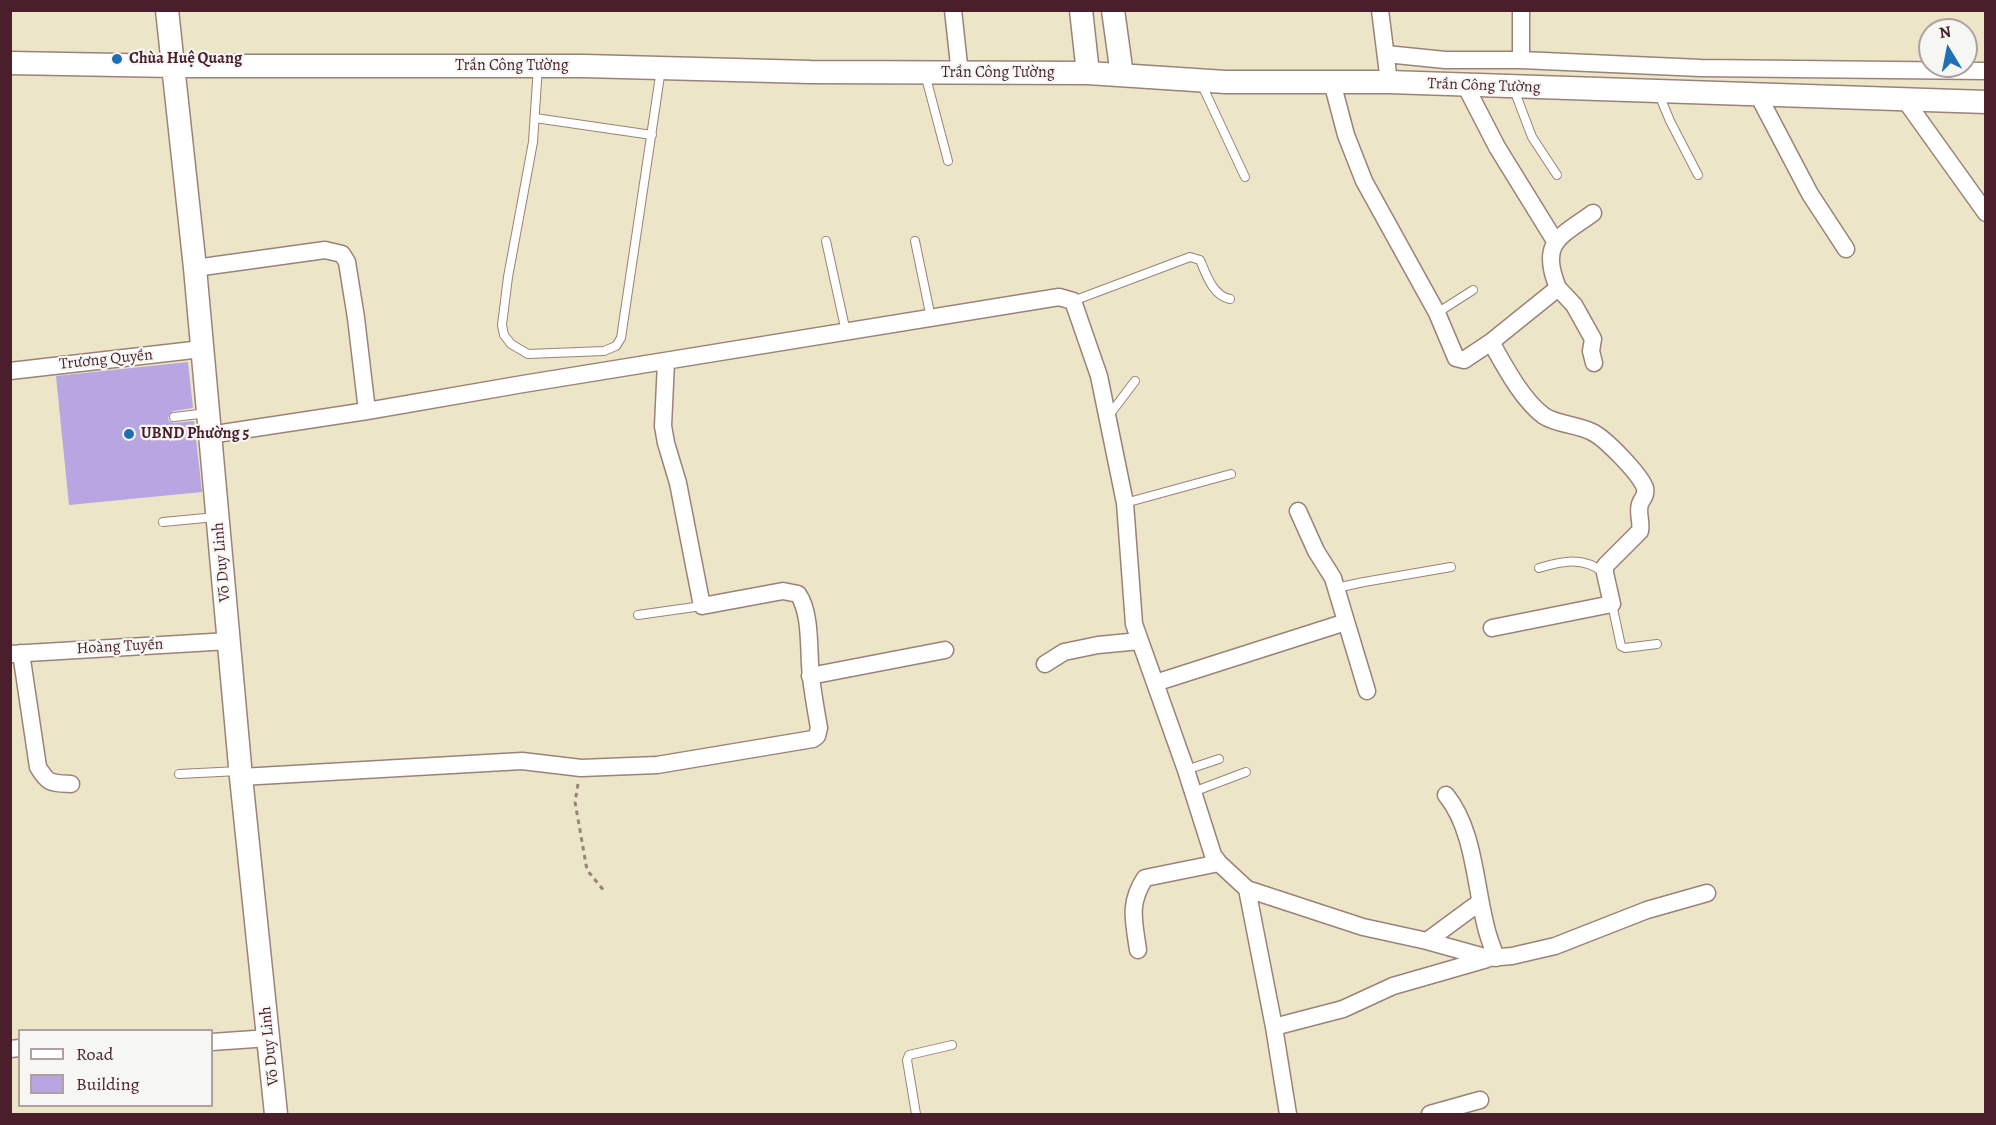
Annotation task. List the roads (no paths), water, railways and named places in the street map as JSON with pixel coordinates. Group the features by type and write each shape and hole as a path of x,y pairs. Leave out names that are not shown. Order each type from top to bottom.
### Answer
{"main road":[{"name":"Võ Duy Linh","path":"166,10 195,268 241,774 276,1114"},
{"path":"1081,10 1088,73"},
{"path":"1113,10 1122,75"},
{"name":"Trần Công Tường","path":"10,63 173,66 538,66 925,74 1088,73 1199,80 1389,82 1986,102"}],"street":[{"path":"953,10 960,74"},
{"path":"1380,10 1389,82"},
{"path":"1521,10 1521,60"},
{"name":"Trần Công Tường","path":"1386,54 1445,60 1521,60 1701,68 1986,70"},
{"path":"1332,82 1346,135 1364,182 1437,313 1456,358 1464,360 1491,342 1558,288"},
{"path":"1465,85 1503,156 1555,241"},
{"path":"1758,95 1810,194 1846,249"},
{"path":"1905,100 1986,213"},
{"path":"1593,213 1555,241 1550,258 1553,277 1558,288 1574,305 1593,339 1591,351 1594,363"},
{"path":"195,268 325,250 342,254 346,262 356,318 367,411"},
{"path":"208,424 367,411 1059,297 1073,301 1099,376 1125,503 1134,624 1214,855 1219,863 1247,889 1363,927 1492,958"},
{"path":"1491,342 1519,388 1550,418 1593,432 1640,477 1646,489 1646,495 1639,508 1640,531 1605,566 1612,604 1492,628"},
{"name":"Trương Quyền","path":"10,370 202,349"},
{"path":"241,774 540,762 581,768 657,765 813,739 817,736 819,728 810,676 806,613 804,602 798,594 783,591 702,606 678,483 663,426 666,362"},
{"path":"1298,511 1316,551 1333,578 1367,691"},
{"path":"1155,683 1346,622"},
{"name":"Hoàng Tuyển","path":"16,653 229,641"},
{"path":"1045,664 1064,652 1098,645 1140,641"},
{"path":"810,676 945,650"},
{"path":"16,653 38,767 45,779 52,783 71,784"},
{"path":"1446,795 1456,808 1466,835 1492,958"},
{"path":"1138,950 1132,909 1137,891 1145,878 1219,863"},
{"path":"1247,889 1288,1114"},
{"path":"1274,1028 1343,1008 1394,986 1492,958 1555,946 1647,910 1707,893"},
{"path":"1427,941 1480,902"},
{"path":"213,1042 269,1038"},
{"path":"1430,1114 1452,1112 1480,1100"}],"lane":[{"path":"538,66 533,142 508,277 502,325 504,335 511,344 528,354 604,351 616,346 621,338 661,68"},
{"path":"925,74 948,161"},
{"path":"1199,80 1245,177"},
{"path":"1513,87 1532,137 1557,175"},
{"path":"1658,92 1698,175"},
{"path":"535,118 651,135"},
{"path":"826,241 846,332"},
{"path":"915,241 931,318"},
{"path":"1073,301 1190,257 1200,260 1214,289 1223,298 1230,299"},
{"path":"1437,313 1473,290"},
{"path":"1107,418 1135,381"},
{"path":"174,417 208,424"},
{"path":"1125,503 1231,474"},
{"path":"163,522 217,517"},
{"path":"1539,568 1560,561 1582,561 1605,573"},
{"path":"1336,588 1451,567"},
{"path":"1612,604 1621,646 1625,648 1657,644"},
{"path":"638,615 702,606"},
{"path":"1186,770 1219,759"},
{"path":"1193,792 1246,772"},
{"path":"179,774 241,774"},
{"path":"916,1114 907,1060 909,1055 952,1045"}],"place":[{"name":"Chùa Huệ Quang","path":"117,59"},
{"name":"UBND Phường 5","path":"129,434"}]}
